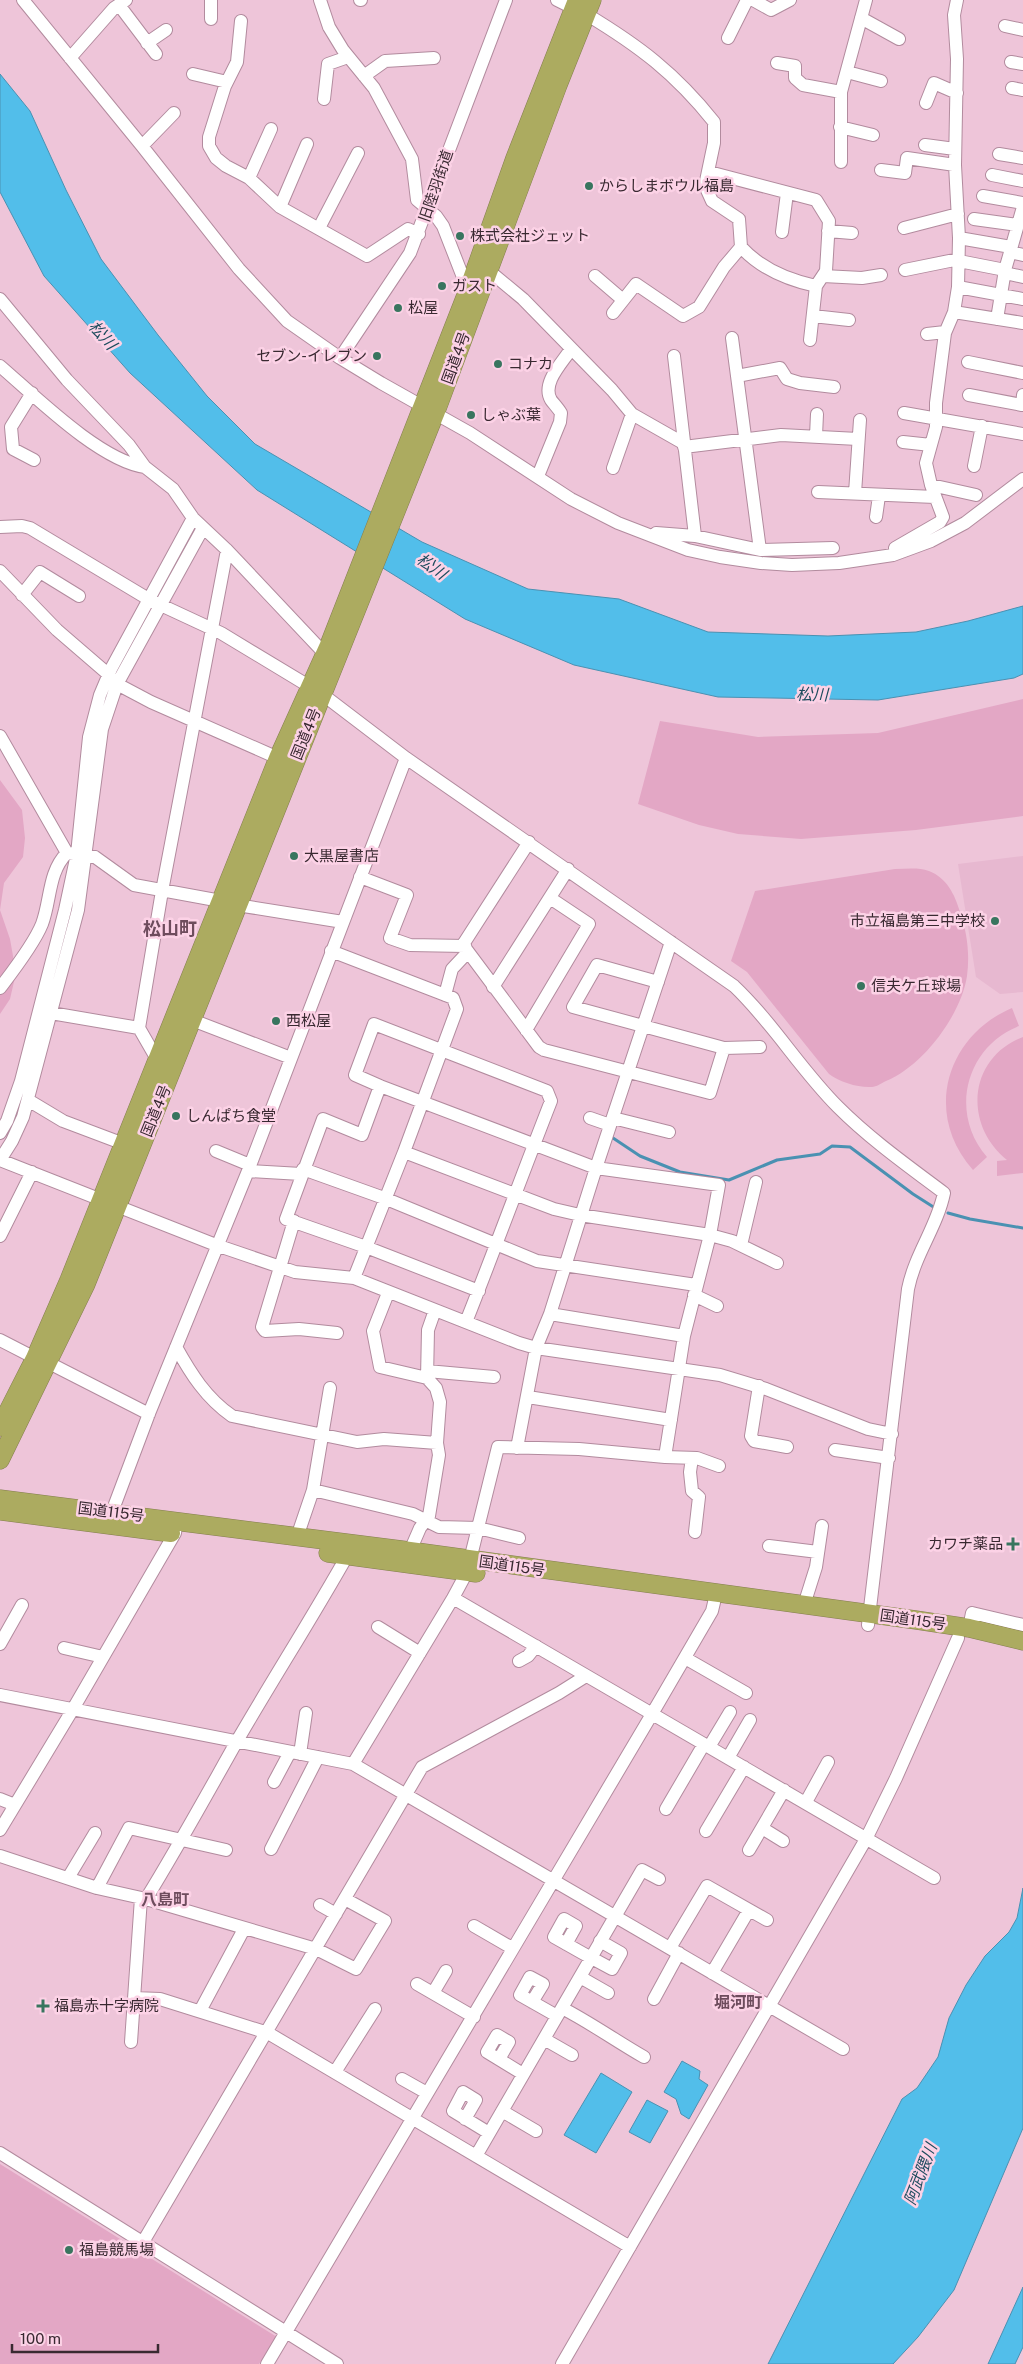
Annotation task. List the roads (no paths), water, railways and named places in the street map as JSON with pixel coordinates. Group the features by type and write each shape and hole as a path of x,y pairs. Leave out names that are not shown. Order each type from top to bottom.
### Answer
{"highway":[{"name":"国道4号","path":"109,1204 124,1144 158,1061 229,903 427,414 488,270 582,6"},
{"name":"国道4号","path":"427,414 468,290 515,158 582,6"},
{"name":"国道4号","path":"0,1460 109,1204 192,1020 278,758 316,691"},
{"name":"国道4号","path":"0,1427 42,1361"},
{"name":"国道115号","path":"0,1499 112,1512 176,1527 1023,1641"},
{"name":"国道115号","path":"0,1511 298,1537 348,1550 410,1551 468,1566"},
{"name":"国道115号","path":"715,1599 804,1605 869,1620"},
{"name":"国道115号","path":"963,1633 1023,1652"}],"street":[{"path":"22,0 142,146 239,269 287,321 427,414 538,476 571,499 610,519 688,550 761,563 792,565 839,564 884,556 931,541 965,523 1023,478"},
{"path":"211,0 211,19"},
{"path":"320,0 329,27 348,57 374,88 412,159 417,200 436,216 443,226 468,290"},
{"name":"旧陸羽街道","path":"340,358 410,253 419,234 506,0"},
{"path":"557,0 582,6 649,55 670,73 714,122 714,142 706,180 709,196 722,209 739,219 741,247 759,263 783,277 820,281 881,275"},
{"path":"728,38 747,0"},
{"path":"753,0 771,10 790,0"},
{"path":"841,162 842,92 866,0"},
{"path":"884,556 944,518 933,491 926,464 937,418 936,402 946,332 954,312 958,287 959,238 955,165 957,93 954,16 957,0"},
{"path":"70,58 123,2 147,43 156,54"},
{"path":"861,18 899,39"},
{"path":"241,21 237,62 227,82 209,137 209,146 216,158 226,166 249,178 280,207 367,256 408,229 419,234"},
{"path":"1005,26 1023,30"},
{"path":"147,43 166,30"},
{"path":"324,99 328,64 348,57"},
{"path":"364,76 385,61 434,58"},
{"path":"778,63 795,66 795,78 803,86 842,92"},
{"path":"847,72 881,81"},
{"path":"194,74 227,82"},
{"path":"926,103 934,83 957,93"},
{"path":"142,146 174,113"},
{"path":"840,127 873,134"},
{"path":"249,178 271,129"},
{"path":"280,207 307,144"},
{"path":"925,145 955,149"},
{"path":"319,228 358,154"},
{"path":"999,154 1023,158"},
{"path":"881,170 905,174 907,158 955,165"},
{"path":"709,172 816,200 828,221 828,231 826,271 820,281 810,340"},
{"path":"992,175 1023,181"},
{"path":"782,232 787,193"},
{"path":"984,196 1023,205 1019,229 1010,250 997,319"},
{"path":"904,228 958,214"},
{"path":"974,219 1019,229"},
{"path":"828,231 852,233"},
{"path":"959,238 1023,255"},
{"path":"613,313 636,284 683,316 699,307 724,267 741,247"},
{"path":"905,270 959,260 1023,277"},
{"path":"488,270 523,299 612,390 632,414 684,445 781,435 858,439"},
{"path":"595,276 623,300"},
{"path":"958,287 1023,299"},
{"path":"0,299 67,380 129,444 145,466 173,489 193,518 331,651"},
{"path":"954,312 1023,323"},
{"path":"813,316 849,320"},
{"path":"927,334 946,332"},
{"path":"732,338 760,550"},
{"path":"538,476 560,422 561,413 550,399 548,391 550,380 571,348"},
{"path":"674,356 695,536"},
{"path":"968,362 1023,373"},
{"path":"0,366 87,439 114,457 131,465 145,466"},
{"path":"737,376 780,368 787,378 800,383 834,387"},
{"path":"32,393 11,427 13,449 34,460"},
{"path":"969,395 1022,405 1023,395"},
{"path":"904,413 1023,434"},
{"path":"613,468 632,414"},
{"path":"816,436 817,414"},
{"path":"855,493 860,420"},
{"path":"974,466 982,426"},
{"path":"903,442 931,445"},
{"path":"818,492 879,496 933,491 976,495"},
{"path":"876,517 879,496"},
{"path":"0,1133 7,1121 21,1081 37,1025 65,910 102,729 117,684 193,518"},
{"path":"0,527 22,526 30,528 155,603 210,630 221,633 316,691 406,758 734,986 758,1009 838,1107 880,1145 944,1193 942,1205 912,1268 869,1620"},
{"path":"203,528 108,674 100,695 89,736 77,854 78,910 28,1100 12,1141 0,1160 216,1245 295,1272 354,1278 519,1343 536,1348 720,1375 759,1386 868,1429 892,1434"},
{"path":"649,534 662,532 695,536 749,550 833,548"},
{"path":"158,1061 138,1028 210,630 227,550"},
{"path":"0,571 57,630 117,684 194,722 278,758"},
{"path":"22,595 40,572 79,596"},
{"path":"0,736 77,854"},
{"path":"112,1512 216,1245 249,1168 406,758"},
{"path":"529,842 464,943 493,987 539,1047 544,1050 710,1092 724,1048"},
{"path":"0,988 18,965 42,925 53,874 61,859 77,854 95,857 134,885 343,922"},
{"path":"493,987 568,869"},
{"path":"360,877 407,895 390,938 410,945 467,949"},
{"path":"526,1030 589,924 550,898"},
{"path":"518,1448 536,1348 550,1314 580,1215 671,942"},
{"path":"445,995 452,969 467,949"},
{"path":"331,951 453,998 457,1009 404,1152 384,1198 354,1278"},
{"path":"658,982 597,965 573,1007 724,1048 760,1047"},
{"path":"51,1013 138,1028"},
{"path":"192,1020 291,1058"},
{"path":"466,1322 479,1291 514,1195 534,1144 551,1101 547,1091 374,1024 355,1074 380,1086 534,1144 596,1168 719,1185 710,1235 684,1336 665,1457"},
{"path":"380,1086 362,1135 322,1119 286,1218 479,1291"},
{"path":"28,1100 63,1121 124,1144"},
{"path":"590,1118 669,1132"},
{"path":"216,1151 249,1168 302,1171 384,1198 537,1260 695,1290 716,1306"},
{"path":"404,1152 554,1209 580,1215 710,1235 741,1245 777,1263"},
{"path":"0,1236 32,1172"},
{"path":"741,1245 756,1182"},
{"path":"294,1221 262,1327 264,1331 299,1329 337,1333"},
{"path":"388,1293 373,1331 380,1367 427,1375 494,1377"},
{"path":"410,1551 424,1520 429,1516 436,1486 439,1455 437,1443 440,1402 436,1388 427,1375 428,1330 435,1310"},
{"path":"550,1314 684,1336"},
{"path":"0,1340 149,1414"},
{"path":"176,1347 206,1393 217,1406 232,1416 357,1442 384,1439 437,1443"},
{"path":"759,1386 751,1436 754,1441 787,1447"},
{"path":"298,1537 313,1490 330,1388"},
{"path":"528,1397 671,1420"},
{"path":"354,1764 453,1598 468,1566 498,1448 579,1448 692,1458 720,1466"},
{"path":"835,1450 889,1458"},
{"path":"692,1458 690,1472 692,1491 699,1497 695,1532"},
{"path":"313,1490 413,1514 439,1527 478,1528 519,1538"},
{"path":"804,1605 816,1567 822,1526"},
{"path":"0,1830 73,1709 176,1527"},
{"path":"770,1546 818,1552"},
{"path":"131,2042 143,1899 182,1840 348,1550"},
{"path":"453,1598 934,1878"},
{"path":"267,2364 685,1658 715,1599"},
{"path":"0,1644 22,1605"},
{"path":"562,2364 866,1839 972,1613 1023,1625"},
{"path":"378,1627 420,1653"},
{"path":"519,1661 528,1656 536,1646"},
{"path":"64,1648 103,1657"},
{"path":"685,1658 746,1693"},
{"path":"143,2242 268,2033 422,1767 559,1693 586,1676"},
{"path":"0,1695 354,1764 843,2048"},
{"path":"666,1809 706,1745 730,1712"},
{"path":"274,1782 295,1753 306,1713"},
{"path":"728,1758 750,1720"},
{"path":"271,1849 318,1757"},
{"path":"806,1802 828,1762"},
{"path":"706,1831 744,1767"},
{"path":"749,1850 784,1790"},
{"path":"0,1799 15,1805"},
{"path":"97,1888 128,1828 226,1850"},
{"path":"762,1828 783,1841"},
{"path":"68,1878 95,1833"},
{"path":"0,1856 97,1888 143,1899 316,1948 356,1969 385,1921 345,1899"},
{"path":"476,2156 642,1870 659,1879"},
{"path":"654,1999 707,1886 767,1920"},
{"path":"320,1905 336,1914"},
{"path":"712,1973 749,1910"},
{"path":"474,1926 512,1948"},
{"path":"200,2010 244,1929"},
{"path":"566,1944 612,1969 621,1953 600,1941"},
{"path":"433,1993 446,1971"},
{"path":"580,1977 608,1993"},
{"path":"417,1984 474,2017"},
{"path":"134,1998 160,1999 200,2010 268,2033 630,2247"},
{"path":"532,2002 595,2025 612,2039 644,2057"},
{"path":"335,2072 375,2009"},
{"path":"544,2039 572,2055"},
{"path":"499,2059 523,2074"},
{"path":"402,2079 427,2093"},
{"path":"502,2111 536,2131"},
{"path":"465,2119 488,2133"},
{"path":"0,2153 337,2364"}],"water":[{"name":"松川","path":"0,74 30,111 66,190 101,259 207,396 255,444 422,542 528,589 619,599 708,632 828,636 916,632 968,621 1023,606 1023,674 1014,678 878,700 718,697 574,665 465,619 257,490 130,373 44,276 0,192"},
{"name":"阿武隈川","path":"1023,1888 1023,2128 954,2290 918,2337 893,2364 768,2364 902,2099 917,2088 938,2057 949,2018 966,1985 985,1956 1009,1932 1017,1918"},
{"path":"682,2061 700,2071 699,2079 708,2085 689,2119 681,2114 676,2099 664,2092"},
{"path":"601,2073 632,2092 596,2153 564,2135"},
{"path":"647,2100 668,2111 650,2143 629,2132"},
{"path":"1023,2287 1023,2347 1015,2364 988,2364"}],"waterway":[{"path":"610,1136 640,1156 680,1172 729,1180 777,1160 820,1154 832,1146 850,1147 935,1208"},
{"path":"948,1213 970,1219 1023,1228"}],"place":[{"name":"からしまボウル福島","path":"589,186"},
{"name":"株式会社ジェット","path":"460,236"},
{"name":"ガスト","path":"442,286"},
{"name":"松屋","path":"398,308"},
{"name":"セブン-イレブン","path":"377,356"},
{"name":"コナカ","path":"498,364"},
{"name":"しゃぶ葉","path":"471,415"},
{"name":"大黒屋書店","path":"294,856"},
{"name":"市立福島第三中学校","path":"995,921"},
{"name":"信夫ケ丘球場","path":"861,986"},
{"name":"西松屋","path":"276,1021"},
{"name":"しんぱち食堂","path":"176,1116"},
{"name":"カワチ薬品","path":"1013,1544"},
{"name":"福島赤十字病院","path":"43,2006"},
{"name":"福島競馬場","path":"69,2250"}],"district":[{"name":"松山町","path":"170,929"},
{"name":"八島町","path":"165,1899"},
{"name":"堀河町","path":"738,2002"}]}
